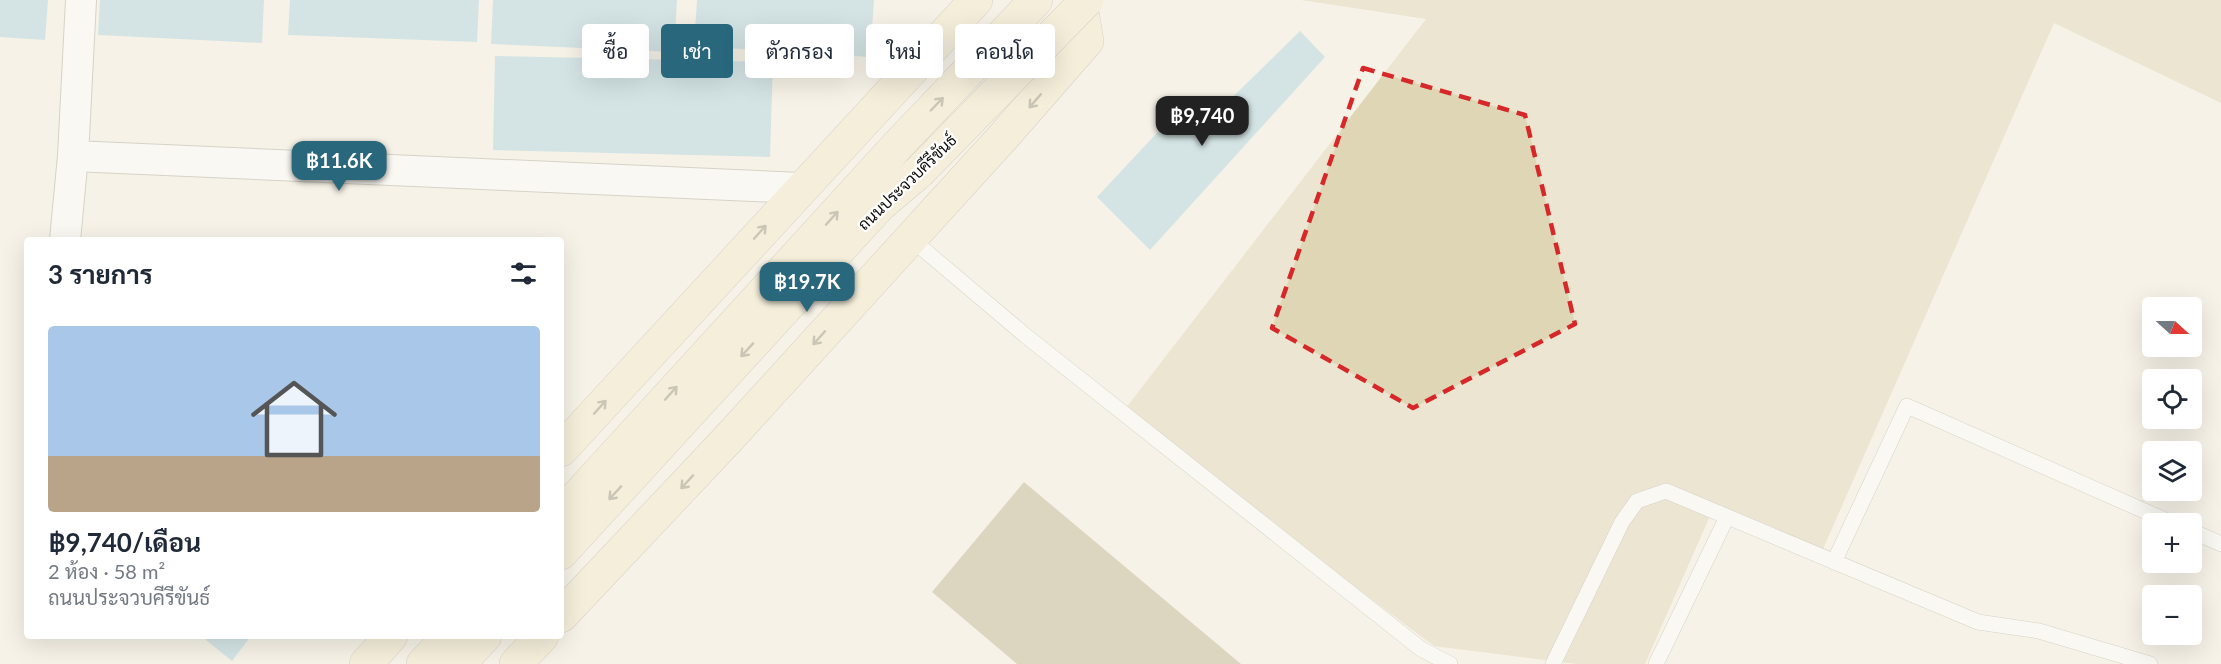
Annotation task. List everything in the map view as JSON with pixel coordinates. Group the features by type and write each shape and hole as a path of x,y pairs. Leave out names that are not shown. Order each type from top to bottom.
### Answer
{"main road":[{"path":"564,447 976,0"},
{"name":"ถนนประจวบคีรีขันธ์","path":"564,511 897,146 1036,0"},
{"path":"564,613 728,439 1004,136 1087,40 1080,0"},
{"name":"ถนนประจวบคีรีขันธ์","path":"564,550 880,205 919,172 1087,0"},
{"path":"366,664 388,639"},
{"path":"423,664 446,639"},
{"path":"459,664 482,639"},
{"path":"516,664 539,639"}],"street":[{"path":"65,237 73,156 81,0"},
{"path":"73,156 801,188"}],"lane":[{"path":"910,238 1026,336 1421,649 1450,664"},
{"path":"1834,562 1907,406 2149,513"},
{"path":"1553,664 1622,522 1637,501 1666,491 1977,622 2039,631 2150,664"},
{"path":"1656,664 1727,518"},
{"path":"2202,535 2221,544"}],"highlighted area":[{"path":"1363,68 1525,115 1575,324 1413,408 1272,328"}],"shaded area":[{"path":"1301,0 2221,0 2221,103 2054,23 1820,556 1710,516 1645,664 1576,664 1434,646 1122,413 1426,19"},
{"path":"1024,482 1241,664 1017,664 932,592"}],"building":[{"path":"0,0 48,0 45,40 0,37"},
{"path":"100,0 264,0 262,43 98,35"},
{"path":"290,0 479,0 477,42 288,35"},
{"path":"493,0 677,0 676,24 661,24 661,51 649,51 649,24 582,24 582,48 491,44"},
{"path":"697,0 874,0 872,24 866,24 866,57 854,56 854,24 745,24 745,49 733,48 733,24 695,24"},
{"path":"1300,31 1325,57 1150,250 1097,197 1183,105 1201,128"},
{"path":"495,56 582,58 582,78 649,78 649,59 661,60 661,78 733,78 733,61 745,61 745,78 772,78 770,157 493,150"},
{"path":"205,639 249,639 232,661"}]}
